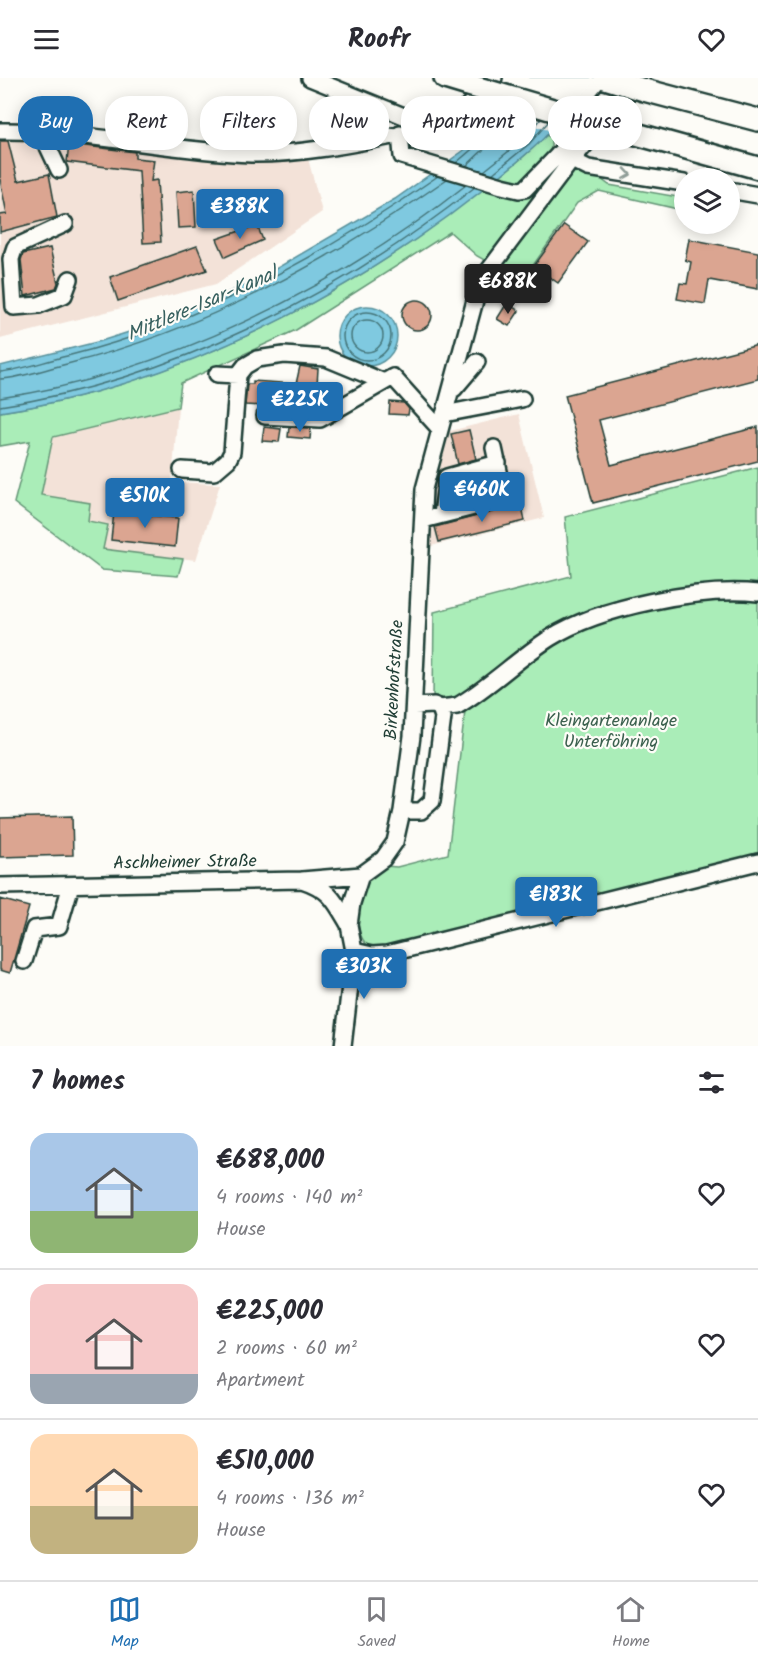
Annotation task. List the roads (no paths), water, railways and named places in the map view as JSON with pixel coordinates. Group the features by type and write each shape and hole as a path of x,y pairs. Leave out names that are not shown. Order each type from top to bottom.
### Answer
{"highway":[{"path":"445,78 758,168"},
{"path":"605,78 643,84 758,120"}],"street":[{"path":"310,78 401,115"},
{"path":"478,96 494,78"},
{"path":"93,137 254,154 305,150 400,134 402,156 519,190 530,185 623,78"},
{"name":"Birkenhofstraße","path":"361,875 383,859 395,842 402,812 414,706 424,489 480,282 572,160 643,84"},
{"path":"0,131 18,131"},
{"path":"50,150 60,170"},
{"path":"572,160 588,168 674,181"},
{"path":"740,192 758,195"},
{"path":"65,224 15,247 11,259 14,308 39,305 64,295 70,279"},
{"path":"182,470 214,472 228,460 232,452 238,375 245,366 257,359 284,355 326,358 384,382"},
{"path":"450,393 477,362"},
{"path":"217,374 238,375"},
{"path":"265,416 320,419 393,377 442,421 522,399"},
{"path":"423,520 506,499 494,448"},
{"path":"442,515 447,477 498,463"},
{"path":"414,706 434,705 440,708 457,706 550,638 598,617 684,596 735,592 758,593"},
{"path":"402,812 421,811 432,801 443,717 440,708"},
{"path":"354,951 372,955 387,954 758,862"},
{"path":"302,880 361,875 352,903 349,925 354,951 343,1046"},
{"name":"Aschheimer Straße","path":"0,886 302,880 319,885 332,896 349,925"},
{"path":"24,961 34,929 59,926 71,885"}],"water":[{"path":"530,78 594,78 579,96 548,96 548,133 536,146 536,96 515,96"},
{"name":"Mittlere-Isar-Kanal","path":"531,150 475,196 414,240 350,281 283,318 214,350 143,377 72,398 0,412 0,366 101,341 151,325 255,281 395,199 463,151"},
{"path":"367,306 388,315 397,336 388,357 367,366 346,357 337,336 346,315"}],"park label":[{"name":"Kleingartenanlage Unterföhring","path":"611,731"}]}
